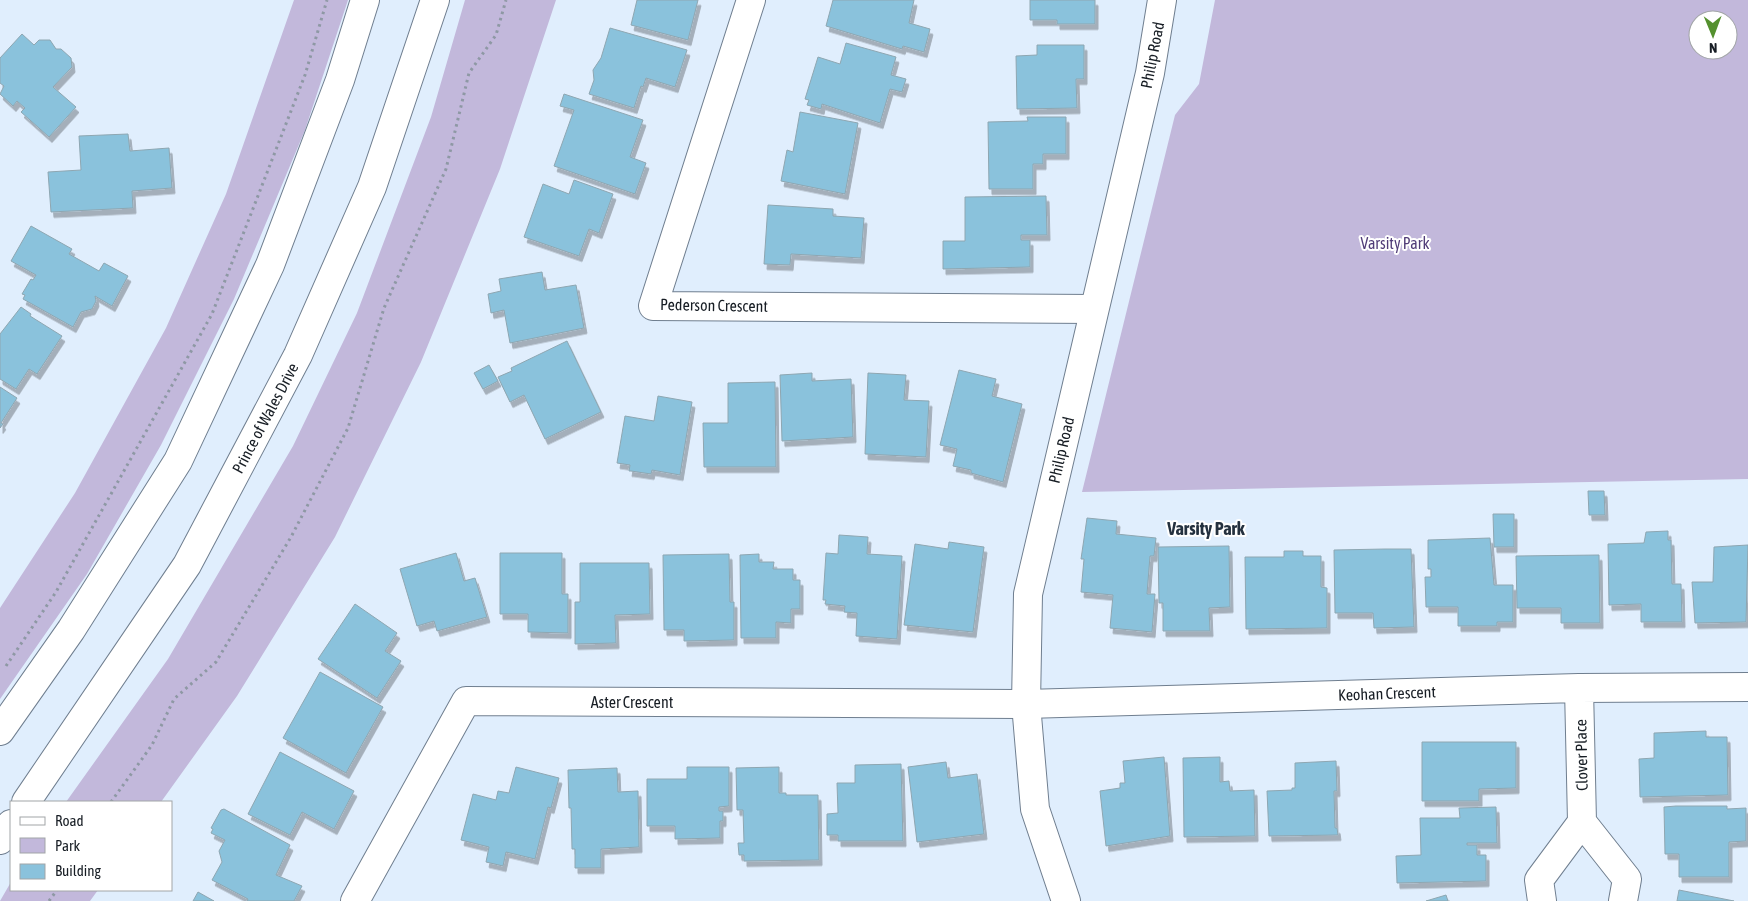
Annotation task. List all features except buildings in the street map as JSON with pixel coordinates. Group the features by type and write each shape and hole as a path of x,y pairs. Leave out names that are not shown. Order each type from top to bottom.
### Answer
{"street":[{"path":"0,731 72,630 178,461 270,265 340,80 365,0"},
{"name":"Prince of Wales Drive","path":"27,801 187,565 298,355 372,186 435,0"},
{"name":"Pederson Crescent","path":"751,0 653,306 1094,309"},
{"name":"Philip Road","path":"1066,901 1034,809 1026,704 1028,594 1150,73 1162,0"},
{"name":"Keohan Crescent","path":"1026,704 1579,688 1748,686"},
{"name":"Clover Place","path":"1579,688 1582,822"},
{"name":"Aster Crescent","path":"355,901 466,701 1026,704"},
{"path":"1542,901 1539,880 1582,822 1627,879 1622,901"},
{"path":"0,840 10,825"}],"path":[{"path":"5,667 56,592 212,314 306,75 327,0"},
{"path":"112,801 152,745 174,699 216,662 290,537 348,428 384,308 446,168 469,73 496,35 506,0"}],"green space":[{"path":"294,0 348,0 305,130 234,299 161,445 87,574 0,699 0,608 75,493 166,328 226,194"},
{"path":"465,0 556,0 500,169 421,362 335,537 237,696 162,801 67,801 168,659 293,446 357,313 431,117"},
{"name":"Varsity Park","path":"1215,0 1748,0 1748,479 1082,492 1175,115 1199,84"},
{"path":"10,884 10,891 97,891 90,901 0,901"}],"district":[{"name":"Varsity Park","path":"1206,529"}]}
